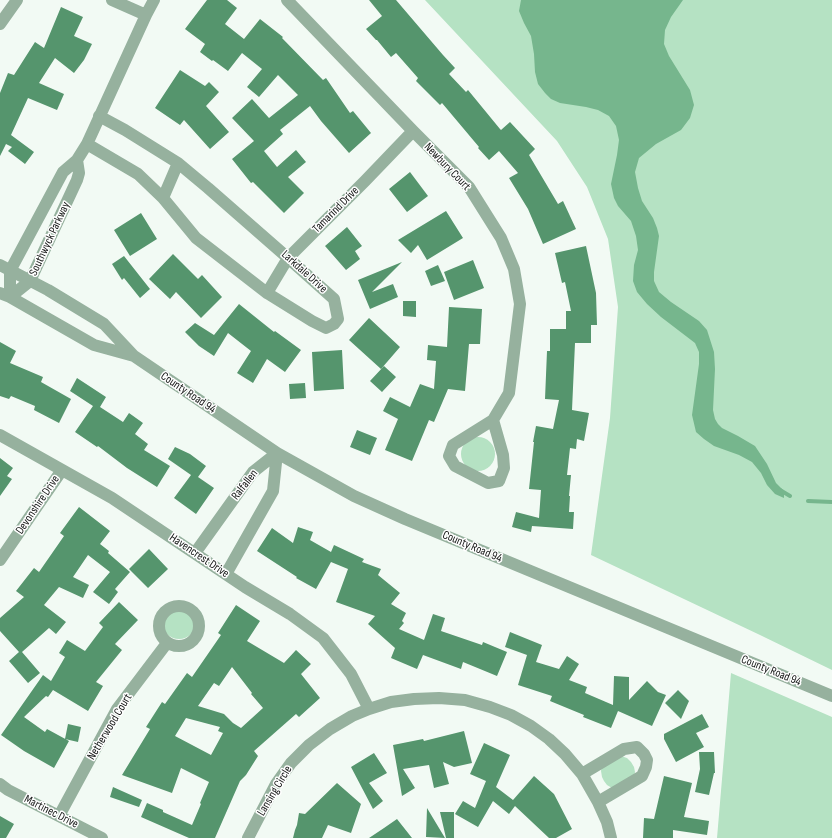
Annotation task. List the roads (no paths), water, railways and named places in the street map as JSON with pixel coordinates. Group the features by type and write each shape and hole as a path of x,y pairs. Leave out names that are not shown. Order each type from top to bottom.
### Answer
{"street":[{"path":"0,24 17,0"},
{"path":"112,0 146,15"},
{"name":"Southwyck Parkway","path":"77,160 78,173 76,180 30,281 5,295 5,268 63,172 77,160 87,144 154,0"},
{"name":"Newbury Court","path":"287,0 468,187 501,238 514,269 520,304 509,393 493,420 453,445 449,456 455,466 488,483 499,480 504,468 503,456 493,420"},
{"name":"Larkdale Drive","path":"87,144 138,174 163,198 196,238 267,294 312,322 326,328 334,324 338,319 334,299 208,188 178,163 100,116"},
{"name":"Tamarind Drive","path":"267,294 288,258 366,181 413,131"},
{"path":"163,198 178,163"},
{"name":"County Road 94","path":"5,268 48,290 104,324 134,356 277,452 354,496 405,519 832,696"},
{"name":"County Road 94","path":"5,295 94,345 134,356"},
{"name":"Havencrest Drive","path":"0,435 112,498 226,574 290,614 323,638 351,674 369,709"},
{"name":"Ralfallen","path":"195,553 254,472 277,452"},
{"name":"Ralfallen","path":"226,574 274,490 277,452"},
{"name":"Devonshire Drive","path":"0,560 62,470"},
{"name":"Netherwood Court","path":"59,816 117,709 167,643"},
{"name":"Lansing Circle","path":"248,838 276,784 291,763 309,745 330,729 352,716 391,702 439,698 465,700 490,707 511,715 549,739 565,754 582,774 598,802 607,822 611,838"},
{"path":"582,774 624,749 637,747 644,754 646,767 642,776 598,802"},
{"name":"Martinec Drive","path":"0,784 8,790 102,838"}],"waterway":[{"path":"780,490 790,496"},
{"path":"808,501 832,502"}]}
